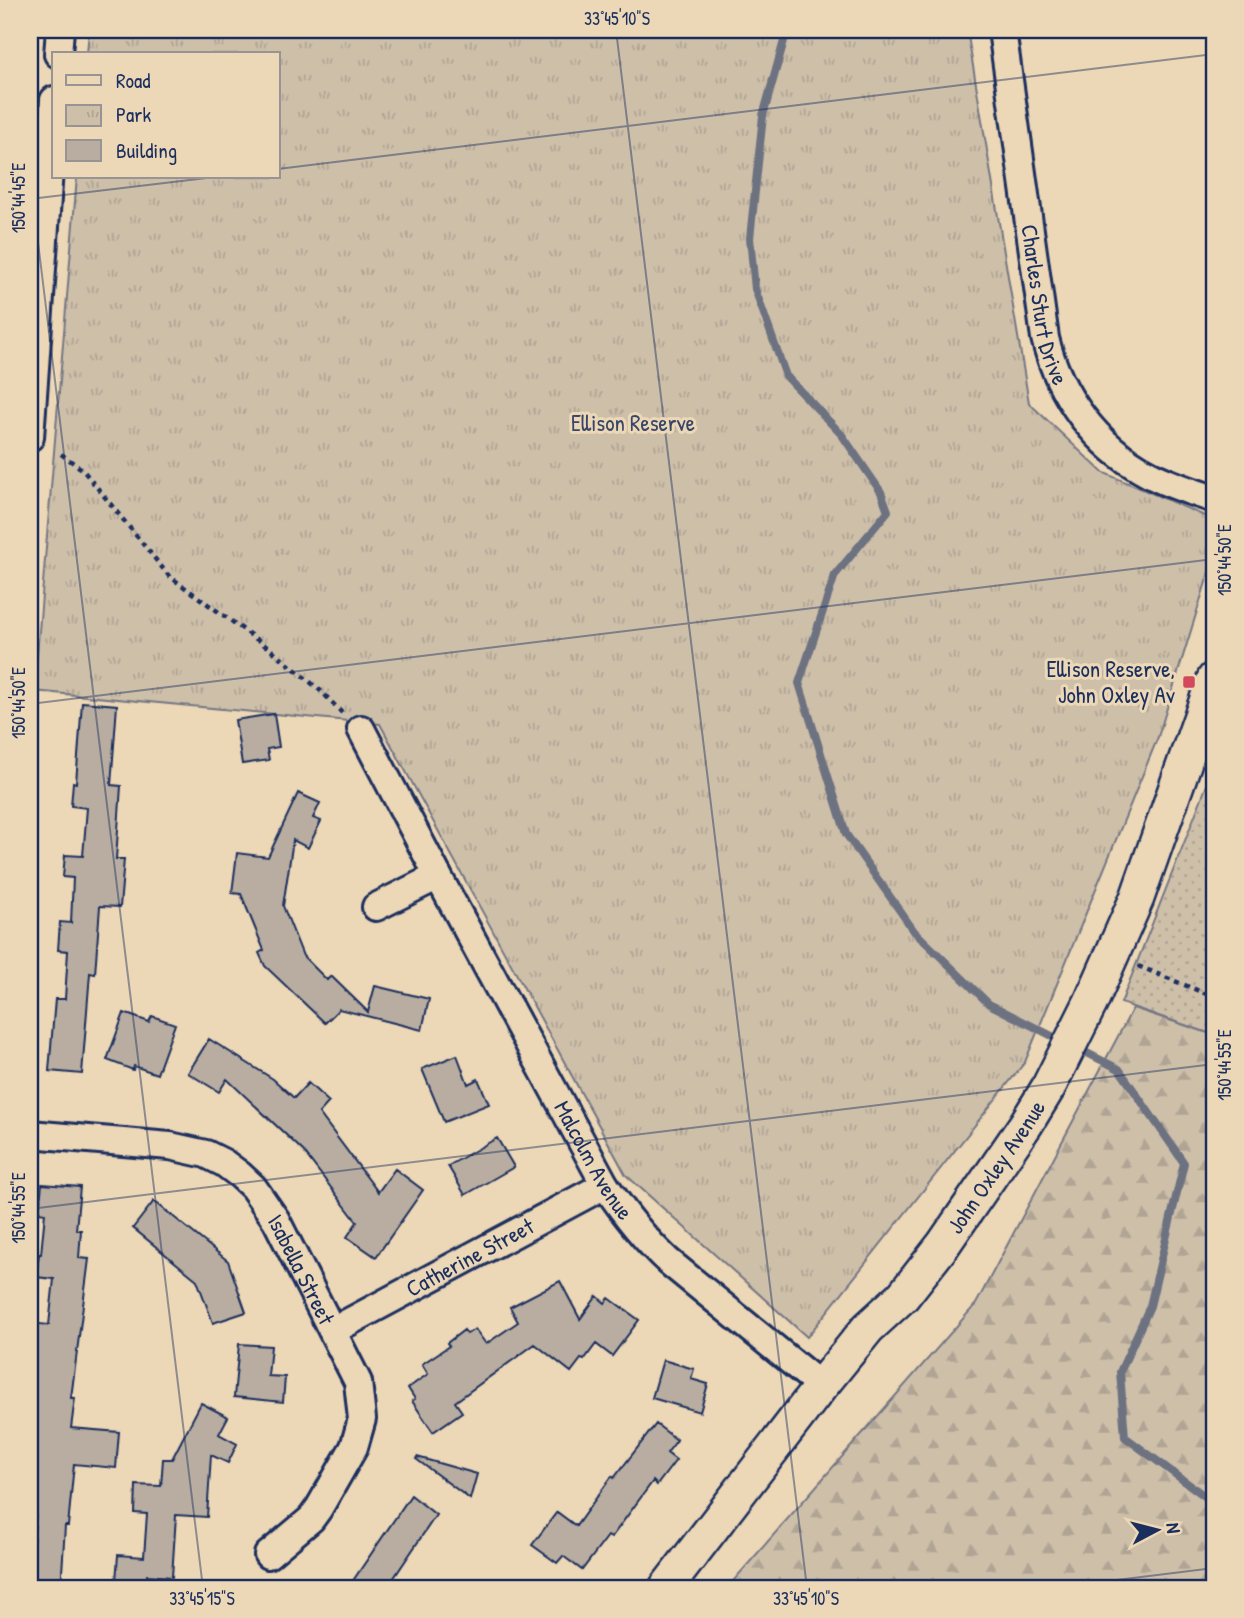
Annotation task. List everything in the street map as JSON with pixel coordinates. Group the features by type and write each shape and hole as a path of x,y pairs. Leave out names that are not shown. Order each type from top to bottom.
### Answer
{"street":[{"path":"58,52 60,30"},
{"name":"Charles Sturt Drive","path":"1002,30 1045,338 1060,384 1091,428 1136,467 1160,480 1214,499"},
{"path":"30,438 52,128"},
{"name":"John Oxley Avenue","path":"666,1588 821,1386 868,1328 903,1296 943,1245 966,1208 1004,1158 1048,1088 1112,956 1153,854 1212,692"},
{"name":"Malcolm Avenue","path":"362,729 438,876 606,1185 650,1245 821,1386"},
{"path":"376,907 438,876"},
{"name":"Isabella Street","path":"30,1134 170,1146 206,1154 224,1163 253,1187 276,1220 358,1382 362,1419 359,1434 319,1508 311,1519 268,1555"},
{"name":"Catherine Street","path":"334,1331 606,1185"}],"path":[{"path":"61,454 82,469 169,576 274,652 362,729"},
{"path":"1112,956 1214,997"}],"green space":[{"name":"Ellison Reserve","path":"89,30 967,30 1029,403 1102,472 1214,520 1214,556 1158,737 1025,1062 807,1337 626,1175 380,724 34,691 77,178 280,178 280,52 87,52"},
{"path":"1214,767 1214,1035 1121,1003"},
{"path":"1133,1008 1214,1035 1214,1588 727,1588 976,1304"}],"building":[{"path":"82,702 117,705 111,785 121,786 116,859 124,859 120,907 100,906 95,974 90,973 82,1074 49,1071 55,999 65,999 68,951 58,950 60,922 71,923 73,878 63,877 65,855 83,856 87,808 71,806 73,782 76,783"},
{"path":"274,714 279,747 267,749 269,760 242,764 235,720"},
{"path":"298,793 320,803 313,818 321,821 308,848 293,840 283,906 303,956 327,980 331,976 368,1012 375,986 429,999 422,1030 339,1009 325,1023 265,966 259,953 264,950 241,894 232,893 237,853 268,857"},
{"path":"124,1013 149,1022 152,1016 175,1024 157,1074 134,1066 133,1070 107,1060"},
{"path":"209,1039 273,1079 294,1098 308,1083 329,1102 319,1113 378,1192 395,1169 423,1190 376,1257 347,1237 357,1222 303,1151 227,1079 219,1092 188,1073"},
{"path":"457,1055 468,1084 478,1079 489,1104 444,1122 422,1069"},
{"path":"497,1138 514,1167 465,1195 448,1166"},
{"path":"42,1184 80,1187 76,1230 81,1230 79,1258 89,1259 71,1398 75,1398 71,1428 119,1432 116,1468 74,1464 68,1526 65,1526 61,1588 30,1588 30,1542 33,1543 38,1489 30,1488 30,1323 49,1325 54,1279 36,1277 45,1213 39,1212"},
{"path":"154,1201 228,1261 246,1312 213,1323 197,1280 133,1228"},
{"path":"560,1281 580,1319 597,1296 605,1303 609,1298 639,1320 612,1356 596,1344 571,1372 535,1344 455,1402 462,1412 433,1432 412,1401 415,1399 408,1388 428,1374 422,1364 449,1346 447,1343 464,1330 467,1334 475,1329 486,1344 518,1322 510,1307"},
{"path":"239,1344 271,1346 268,1376 285,1377 283,1402 234,1397"},
{"path":"663,1360 694,1369 691,1379 708,1384 700,1412 652,1398"},
{"path":"201,1403 228,1417 219,1434 237,1444 228,1463 211,1455 207,1517 176,1515 172,1577 147,1575 146,1583 116,1581 118,1555 144,1557 147,1514 135,1513 136,1485 161,1486 163,1459 172,1459"},
{"path":"656,1424 677,1440 667,1453 676,1460 657,1485 653,1481 611,1538 608,1536 582,1570 563,1556 557,1563 532,1545 557,1512 576,1526 612,1476 614,1478"},
{"path":"417,1457 477,1474 470,1499 416,1459"},
{"path":"411,1495 436,1515 387,1588 348,1588"}],"waterway":[{"path":"787,30 763,116 750,238 755,289 786,376 842,435 881,492 888,511 835,575 799,683 846,834 914,931 989,1004 1062,1041"},
{"path":"1077,1048 1119,1069 1184,1163 1150,1306 1120,1372 1125,1437 1214,1503"}],"place":[{"name":"Ellison Reserve, John Oxley Av","path":"1189,682"}]}
